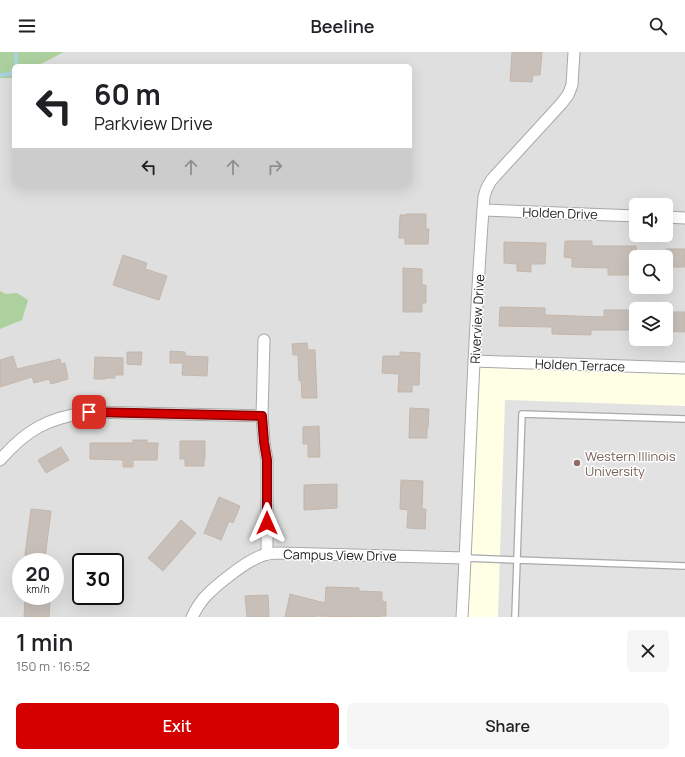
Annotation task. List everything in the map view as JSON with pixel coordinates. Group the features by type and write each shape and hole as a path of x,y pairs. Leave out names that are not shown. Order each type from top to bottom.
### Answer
{"street":[{"name":"Riverview Drive","path":"462,617 466,558 474,362 484,197 490,182 568,95 572,85 574,52"},
{"name":"Holden Drive","path":"483,210 629,216"},
{"path":"673,217 685,218"},
{"path":"264,340 262,416 267,460 267,554"},
{"name":"Holden Terrace","path":"474,362 685,368"},
{"path":"0,460 11,447 39,426 55,419 89,412 262,416"},
{"name":"Campus View Drive","path":"192,617 196,608 203,599 218,584 252,560 267,554 280,553 466,558"}],"lane":[{"path":"515,617 522,414 685,419"},
{"path":"466,558 685,566"}],"shaded area":[{"path":"0,52 685,52 685,367 462,617 0,617"},
{"name":"Western Illinois University","path":"474,361 685,367 685,617 462,617"},
{"name":"Western Illinois University","path":"505,400 685,406 685,617 498,617"}],"green space":[{"path":"0,52 64,52 41,64 12,64 12,78 0,78"},
{"path":"0,291 6,294 17,293 28,300 22,320 0,329"}],"building":[{"path":"512,52 542,52 540,75 533,75 532,82 510,81"},
{"path":"426,214 426,229 429,229 428,244 405,244 405,238 399,238 400,215"},
{"path":"565,241 592,241 592,246 636,246 636,250 629,250 629,275 608,275 608,268 572,267 572,258 564,257"},
{"path":"504,242 546,243 545,264 531,264 531,272 517,271 517,264 504,263"},
{"path":"685,249 685,267 673,267 673,250 666,250"},
{"path":"123,255 147,263 145,269 167,276 159,300 113,285"},
{"path":"403,268 422,269 422,285 426,285 426,303 422,303 422,312 403,312"},
{"path":"500,307 545,308 545,315 604,317 604,310 629,310 629,330 591,330 591,335 552,334 552,327 499,326"},
{"path":"673,312 685,312 685,332 673,331"},
{"path":"307,343 308,350 315,350 317,398 302,398 301,380 299,381 298,355 293,355 292,344"},
{"path":"170,351 185,352 185,356 208,357 207,376 182,375 183,363 170,363"},
{"path":"127,352 142,352 141,365 127,364"},
{"path":"400,352 420,353 419,385 412,385 412,392 398,392 399,374 382,373 383,356 400,356"},
{"path":"13,356 17,369 60,359 61,364 65,363 68,379 51,384 49,379 34,383 32,377 0,387 0,360"},
{"path":"95,357 123,358 123,375 115,375 115,378 94,379"},
{"path":"410,408 429,409 427,438 409,438"},
{"path":"319,426 320,457 308,457 308,444 303,444 303,427"},
{"path":"133,440 147,440 147,443 158,443 157,460 133,460 133,467 123,467 123,460 90,459 90,443 133,443"},
{"path":"180,441 205,441 204,466 185,466 185,459 180,459"},
{"path":"61,447 69,460 46,473 38,460"},
{"path":"401,480 423,481 422,509 426,509 425,529 407,528 408,510 400,509"},
{"path":"337,484 337,508 304,510 304,485"},
{"path":"219,497 240,506 233,523 229,521 221,540 204,533"},
{"path":"31,509 51,511 46,553 25,553"},
{"path":"181,520 196,533 163,571 148,558"},
{"path":"326,587 359,588 359,591 382,592 382,601 386,602 386,616 285,617 290,594 325,603"},
{"path":"268,595 269,617 247,617 245,596"},
{"path":"25,605 50,605 49,617 24,617"}],"waterway":[{"path":"16,52 16,64"},
{"path":"0,75 10,74 12,72"}],"place":[{"name":"Western Illinois University","path":"577,463"}],"route":[{"path":"89,412 262,416 267,460 267,523"}]}
